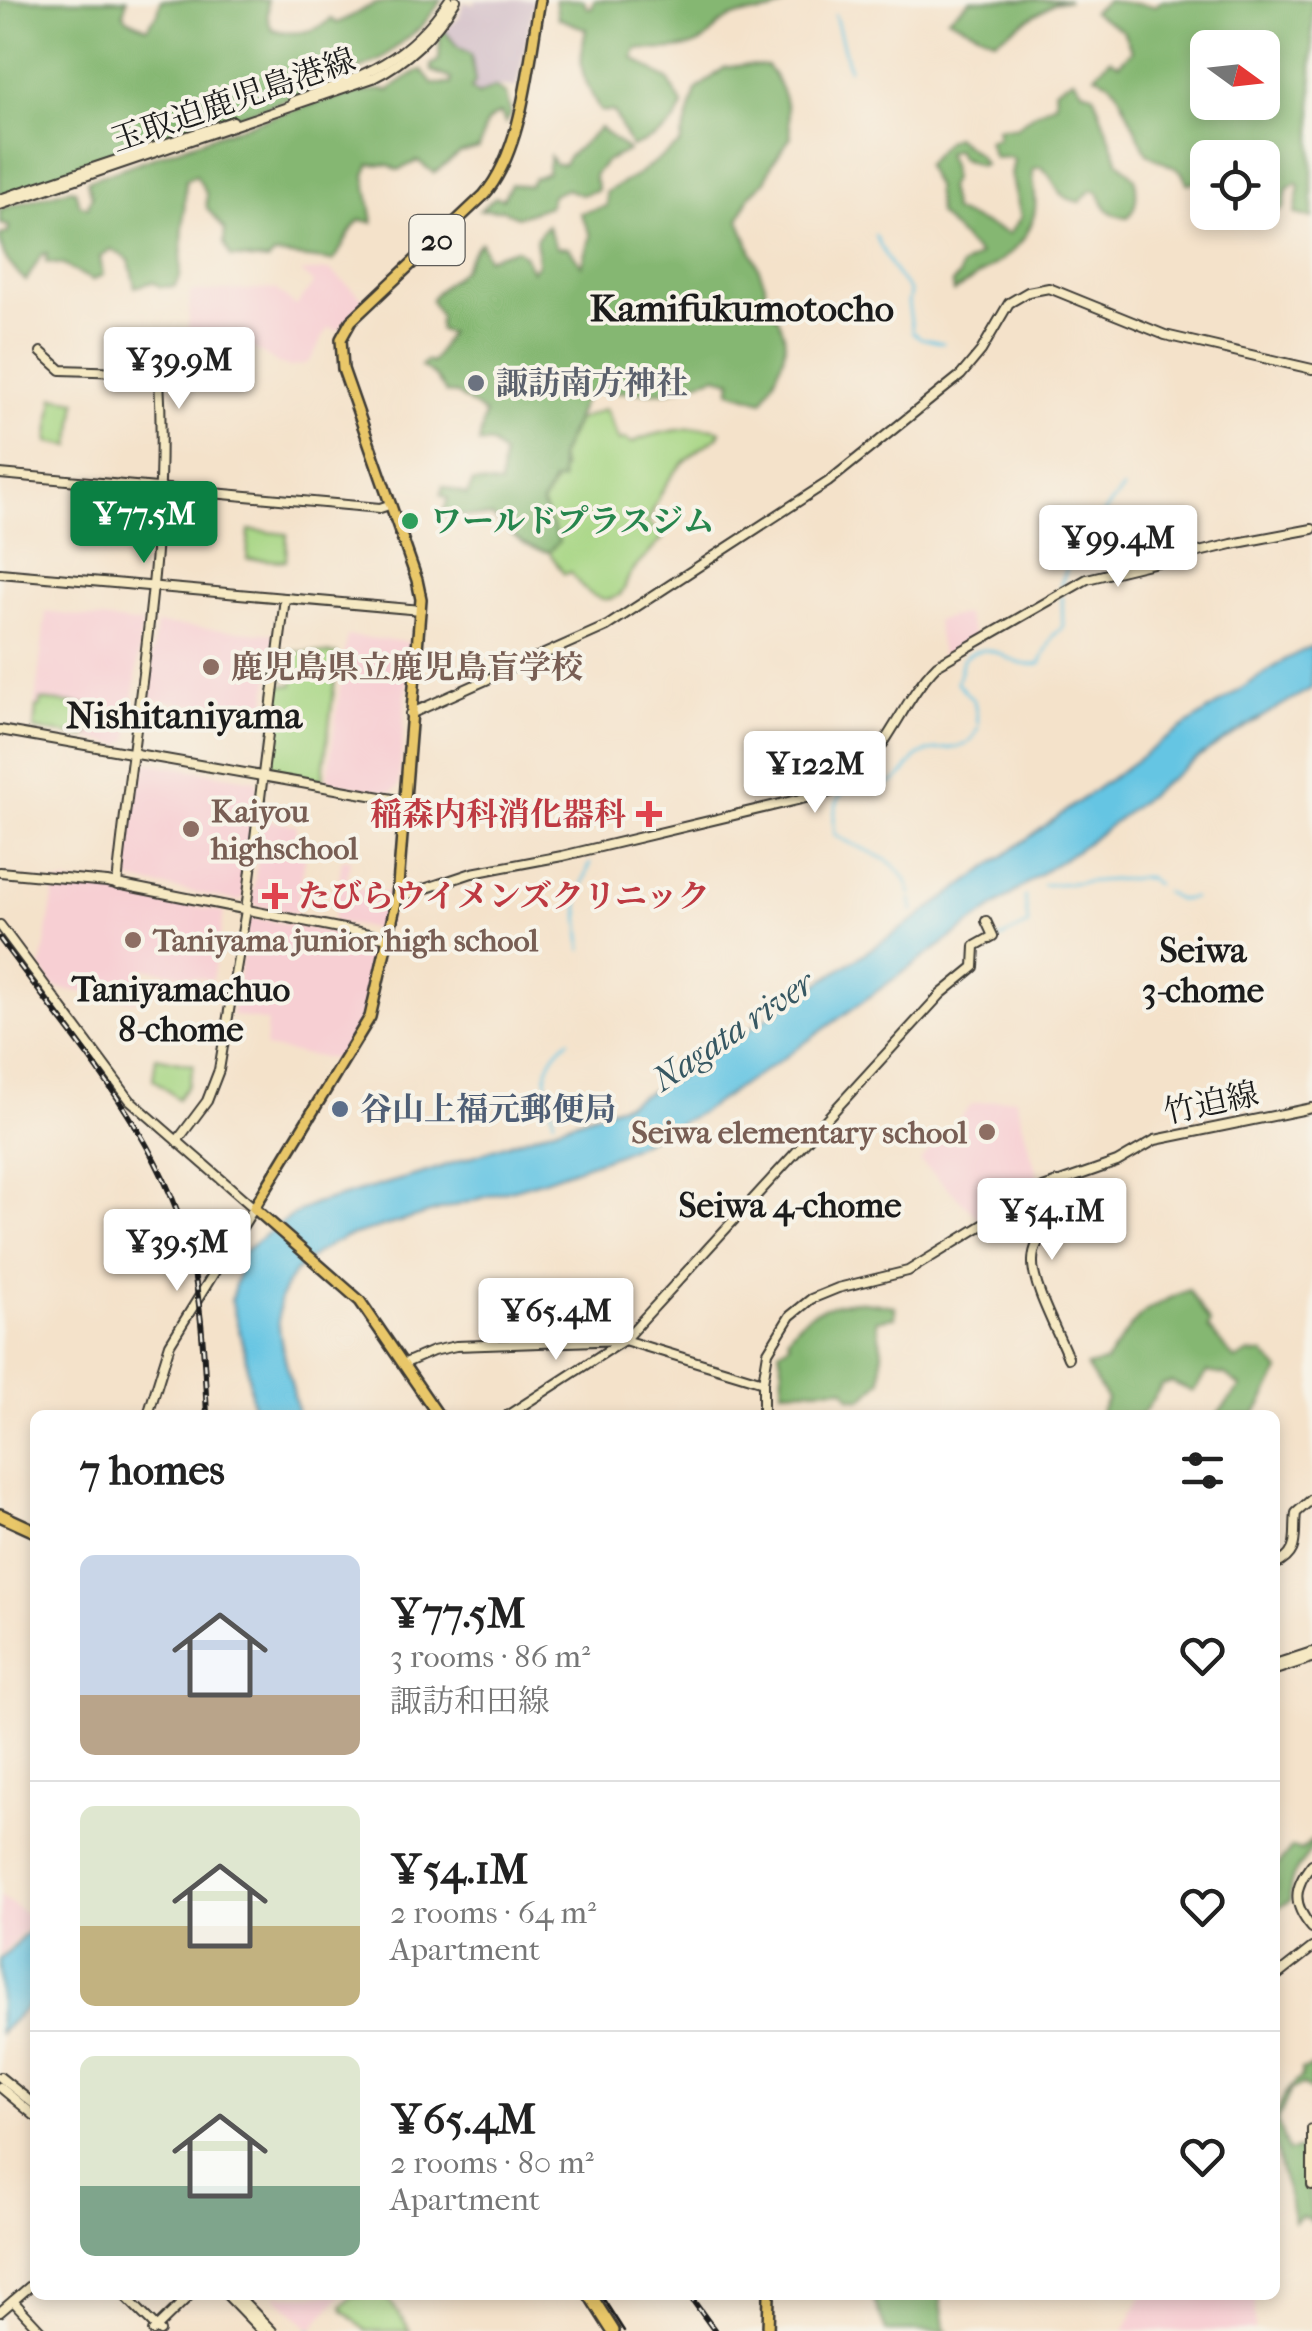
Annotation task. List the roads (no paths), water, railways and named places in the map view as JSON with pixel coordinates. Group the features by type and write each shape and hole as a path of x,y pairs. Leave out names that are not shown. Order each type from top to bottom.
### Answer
{"highway":[{"path":"0,1515 30,1529"},
{"path":"593,2300 613,2331"}],"main road":[{"name":"20","path":"254,1208 364,1030 397,898 420,610 417,580 343,369 341,340 351,321 484,195 499,174 515,130 540,0"},
{"path":"254,1208 360,1301 435,1410"},
{"path":"768,2331 769,2300"}],"street":[{"name":"玉取迫鹿児島港線","path":"0,202 385,72 422,45 452,0"},
{"path":"410,714 606,626 828,482 962,375 1009,303 1028,292 1049,288 1165,335 1312,368"},
{"path":"41,352 61,370 157,373 163,456 161,488 153,586 116,884"},
{"path":"0,474 389,506"},
{"path":"397,898 480,870 562,856 839,790 854,779 874,754 937,665 1048,598 1094,576 1312,529"},
{"path":"0,572 420,610"},
{"path":"177,1142 202,1111 216,1081 246,910 284,598"},
{"path":"0,730 404,801"},
{"path":"0,872 116,884 390,938"},
{"path":"516,1410 624,1340 940,994 974,968 974,946 992,936 986,921"},
{"path":"0,925 122,1091 254,1208 170,1344 150,1410"},
{"name":"竹迫線","path":"763,1410 762,1382 768,1352 783,1326 802,1305 838,1288 908,1270 1057,1182 1117,1162 1155,1140 1312,1108"},
{"path":"1057,1182 1059,1214 1036,1246 1032,1264 1068,1358"},
{"path":"404,1364 456,1346 624,1340 762,1382"},
{"path":"1280,1561 1293,1552 1296,1513 1312,1498"},
{"path":"1280,1665 1312,1655"},
{"path":"1312,1864 1299,1881 1296,1899 1312,1928"},
{"path":"1280,1973 1312,1948"},
{"path":"0,2077 30,2100"},
{"path":"0,2087 30,2112"},
{"path":"1312,2128 1312,2184"},
{"path":"0,2312 30,2287"},
{"path":"129,2300 156,2330 185,2300"},
{"path":"232,2300 262,2331"},
{"path":"242,2300 272,2331"},
{"path":"13,2302 41,2331"}],"water":[{"path":"1312,646 1312,688 1202,755 1085,844 703,1111 618,1154 541,1181 343,1238 312,1256 293,1275 282,1294 278,1314 297,1410 253,1410 245,1353 231,1300 244,1251 294,1214 627,1103 676,1078 916,919 1160,743 1286,659"},
{"path":"30,1930 30,2004 0,2033 0,1960"}],"waterway":[{"path":"835,15 849,69"},
{"path":"875,235 910,292 912,329"},
{"path":"912,332 943,343"},
{"path":"1098,520 1123,489"},
{"path":"1060,587 1069,562 1090,532"},
{"path":"978,723 974,701 957,683 963,659 984,650 1019,663 1040,664 1053,636 1063,627 1062,597"},
{"path":"911,894 891,863 835,835 837,803 851,786 895,781 918,756 967,743 978,728"},
{"path":"582,950 578,898 590,864"},
{"path":"1043,885 1139,878 1156,884"},
{"path":"1164,891 1179,900 1193,898"},
{"path":"995,941 1028,925 1025,897"},
{"path":"911,899 913,911"},
{"path":"554,1120 546,1076 552,1058 569,1040"}],"tram line":[{"path":"604,2300 624,2331"}],"railway":[{"path":"0,939 107,1083 132,1121 173,1200 196,1284 207,1410"},
{"path":"693,2300 715,2331"}],"place":[{"name":"諏訪南方神社","path":"476,383"},
{"name":"ワールドプラスジム","path":"410,521"},
{"name":"鹿児島県立鹿児島盲学校","path":"211,667"},
{"name":"稲森内科消化器科","path":"649,814"},
{"name":"Kaiyou highschool","path":"191,829"},
{"name":"たびらウイメンズクリニック","path":"275,896"},
{"name":"Taniyama junior high school","path":"133,940"},
{"name":"谷山上福元郵便局","path":"340,1109"},
{"name":"Seiwa elementary school","path":"987,1132"}],"district":[{"name":"Kamifukumotocho","path":"742,308"},
{"name":"Nishitaniyama","path":"184,715"},
{"name":"Seiwa 3-chome","path":"1203,970"},
{"name":"Taniyamachuo 8-chome","path":"181,1009"},
{"name":"Seiwa 4-chome","path":"790,1205"}],"water label":[{"name":"Nagata river","path":"733,1031"}]}
